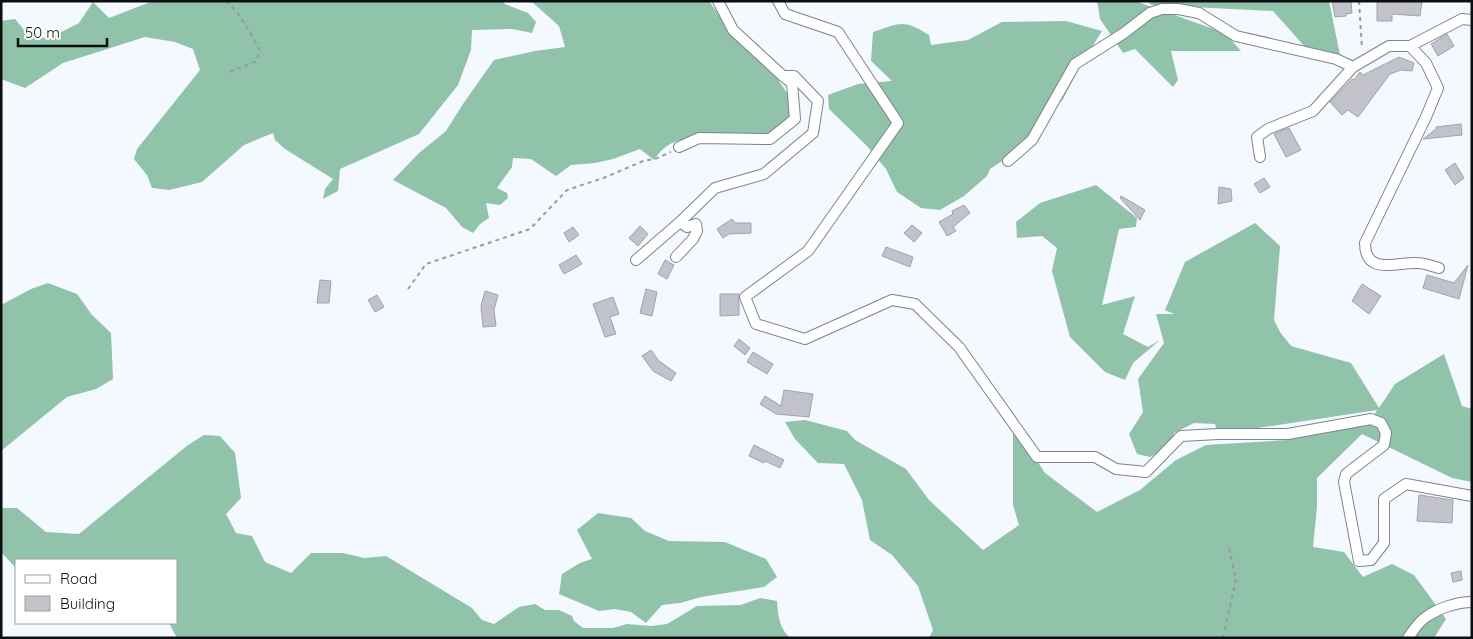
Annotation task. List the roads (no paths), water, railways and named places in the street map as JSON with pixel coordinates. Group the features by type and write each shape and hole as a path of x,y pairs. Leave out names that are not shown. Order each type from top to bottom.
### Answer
{"street":[{"path":"680,147 699,138 770,139 795,118 792,83 733,30 718,1"},
{"path":"778,1 785,14 838,32 898,123 808,250 745,297 756,324 805,339 892,300 915,304 959,347 1037,458 1095,457 1116,469 1146,472 1181,436 1288,434 1371,419 1381,423 1386,433 1384,445 1346,474 1344,482 1358,561 1370,560 1384,543 1384,499 1406,484 1472,496"},
{"path":"1008,161 1032,140 1075,64 1124,33 1150,13 1178,9 1199,13 1236,36 1336,59 1353,67"},
{"path":"1260,157 1257,137 1268,129 1313,111 1353,67 1389,46 1410,46 1462,20 1472,20"},
{"path":"1410,46 1426,62 1438,88 1426,117 1365,243 1365,253 1372,261 1385,267 1418,262 1439,268"},
{"path":"636,260 680,222 715,188 764,174 813,133 818,102 794,76 783,76"},
{"path":"676,257 693,239 697,231 696,224 687,227 680,222"},
{"path":"1408,638 1425,617 1447,607 1464,602 1472,602"}]}
